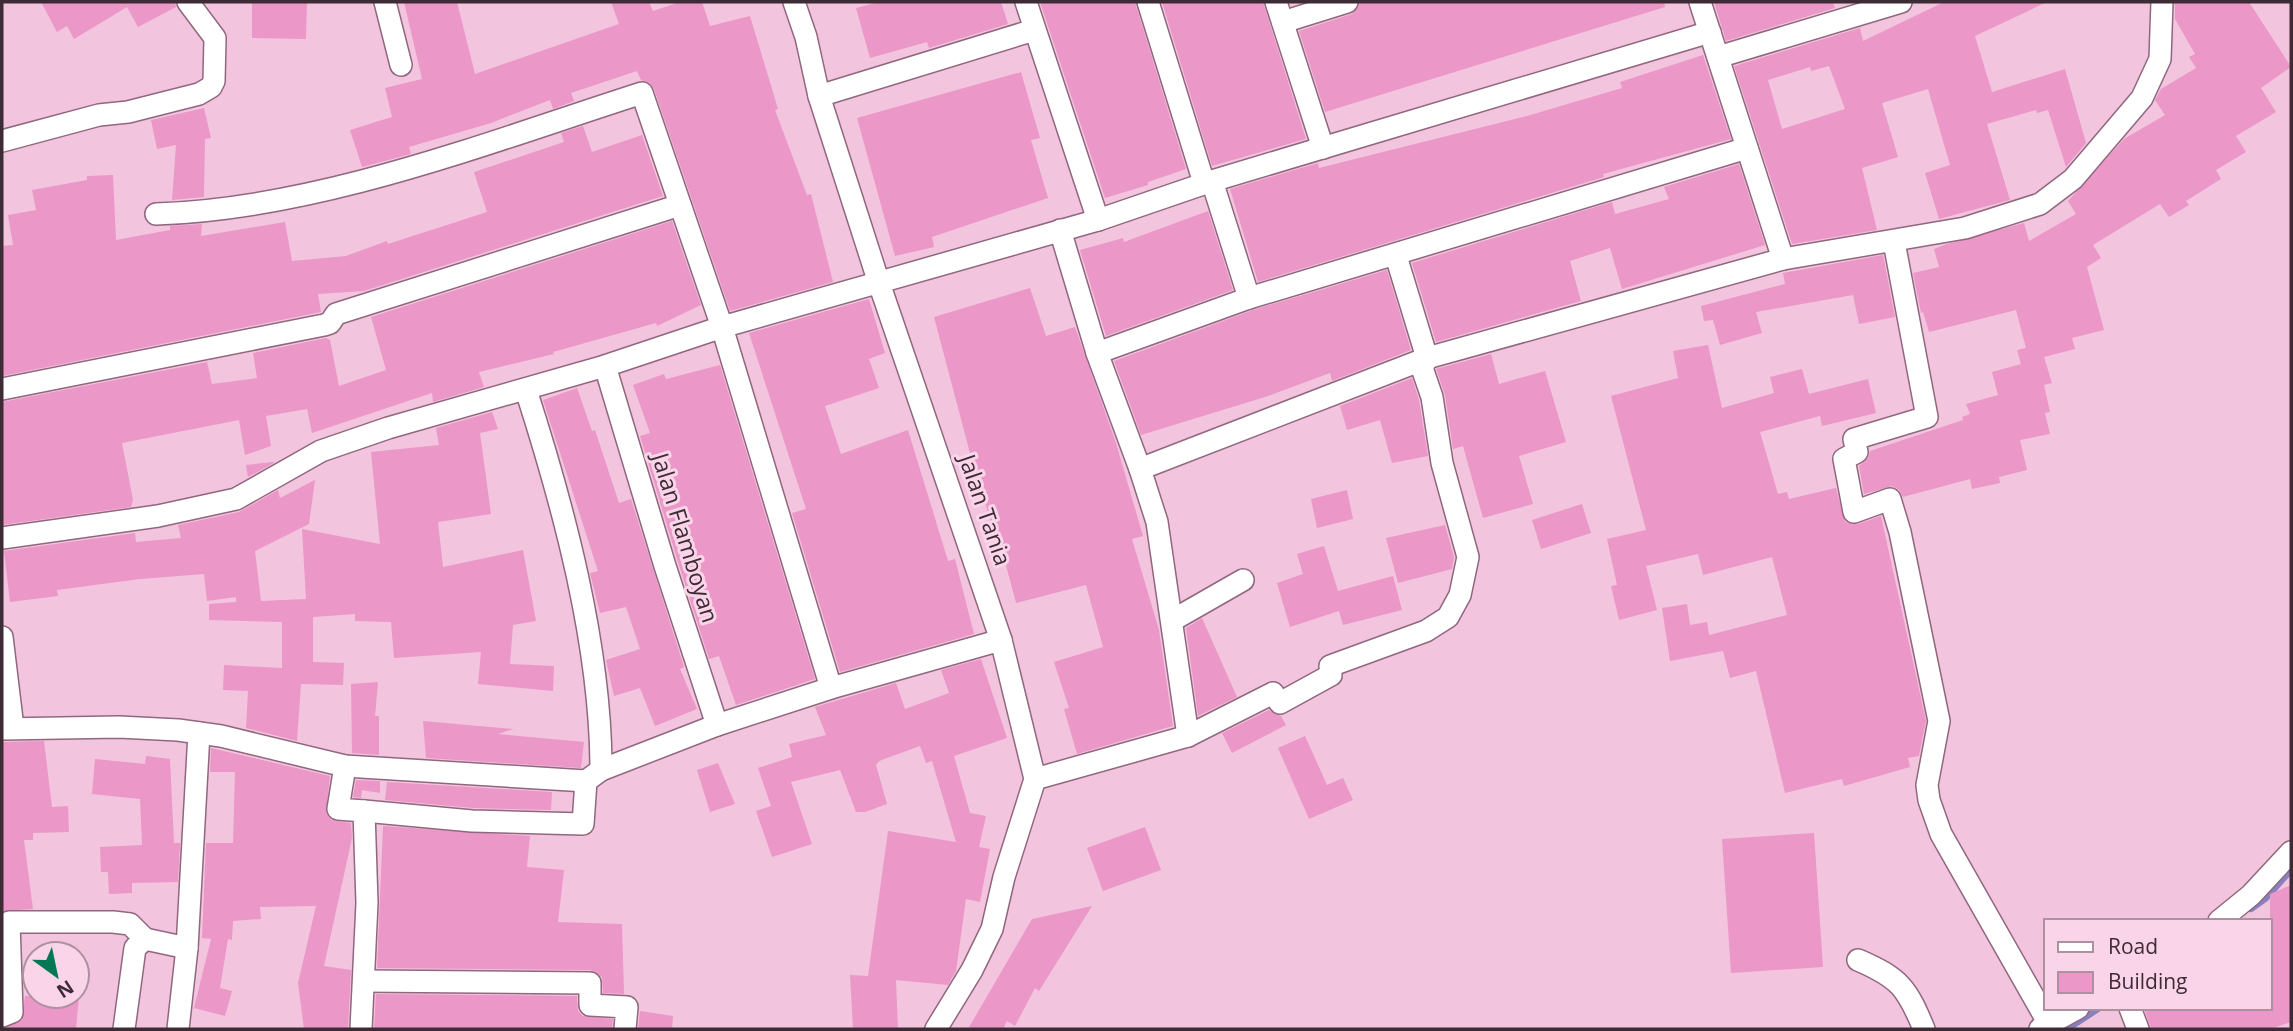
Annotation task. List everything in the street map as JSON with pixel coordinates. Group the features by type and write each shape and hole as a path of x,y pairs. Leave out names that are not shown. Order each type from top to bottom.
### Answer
{"street":[{"path":"2,141 99,115 140,109 199,94 211,88 214,81 216,40 188,2"},
{"path":"385,2 401,65"},
{"name":"Jalan Tania","path":"794,2 806,37 819,96 1002,640 1035,779"},
{"path":"1026,2 1098,220"},
{"path":"1148,2 1249,298"},
{"path":"1323,148 1280,12 1347,2"},
{"path":"1700,2 1783,258"},
{"path":"1718,57 1901,2"},
{"path":"1140,469 1427,358 1783,258 1894,242 1965,228 2031,207 2052,197 2073,179 2117,130 2153,78 2160,59 2162,2"},
{"path":"819,96 1034,30"},
{"path":"2,538 158,516 236,499 321,451 388,428 606,366 722,327 1098,220 1208,182 1710,32"},
{"path":"156,214 188,213 321,191 412,167 642,93 722,327 831,688"},
{"path":"1097,353 1249,298 1396,256 1747,148"},
{"path":"2,389 324,325 330,323 336,314 680,205"},
{"path":"1060,230 1097,353 1157,522 1188,736"},
{"path":"1894,242 1927,417 1854,439 1857,452 1844,459 1847,484 1854,512 1890,499 1900,532 1939,721 1927,785 1934,817 2044,1026 2074,1010"},
{"path":"936,1029 972,971 992,929 1007,867 1035,779 1188,736 1273,693 1280,703 1331,675 1330,666 1426,631 1448,617 1460,595 1468,557 1442,463 1432,397 1422,368 1427,358 1396,256"},
{"name":"Jalan Flamboyan","path":"606,366 665,566 718,725"},
{"path":"345,766 338,809 471,821 583,824 601,742 591,660 570,542 526,390"},
{"path":"1172,621 1243,580"},
{"path":"2,637 8,728 119,727 200,733 345,766 594,776 718,725 831,688 1002,640"},
{"path":"178,1029 187,948 200,733"},
{"path":"361,1029 367,903 364,811"},
{"path":"2221,919 2251,895 2291,852"},
{"path":"2,1016 12,1012 9,922 130,924 145,939 187,948"},
{"path":"124,1029 135,948 145,939"},
{"path":"1858,960 1892,975 1913,1001 1924,1029"},
{"path":"364,981 590,983 590,1005 627,1007 625,1029"},
{"path":"2131,1010 2138,1029"}],"building":[{"path":"41,2 175,2 176,7 138,27 127,7 74,39 67,26 57,32"},
{"path":"252,2 307,2 306,39 252,38"},
{"path":"404,2 457,2 475,74 619,24 611,2 649,2 653,11 680,2 702,2 710,26 750,16 778,109 775,110 807,195 811,194 833,282 730,311 654,89 650,83 641,80 637,71 571,93 574,101 553,109 550,100 491,123 409,147 411,154 362,167 350,130 392,117 385,88 422,79"},
{"path":"879,2 1001,2 1008,24 929,48 927,42 870,58 856,8"},
{"path":"1040,2 1135,2 1186,169 1148,182 1148,185 1105,198"},
{"path":"1162,2 1263,2 1306,139 1212,166"},
{"path":"1360,2 1664,2 1665,7 1325,112 1299,31 1352,14"},
{"path":"1714,2 1833,2 1835,8 1726,41"},
{"path":"1944,2 2047,2 1975,36 1992,92 2065,69 2086,143 2066,167 2048,110 2037,113 2036,110 1987,124 2010,200 1939,219 1925,173 1950,165 1928,89 1882,103 1898,157 1862,168 1877,230 1792,244 1734,66 1860,28 1863,41","holes":["1829,66 1845,109 1782,129 1768,80 1810,67 1811,71"]},
{"path":"2175,2 2249,2 2291,67 2261,88 2276,112 2236,136 2246,152 2216,170 2221,179 2186,201 2189,205 2169,217 2160,204 2093,245 2101,258 2087,267 2104,330 2072,338 2075,349 2044,357 2052,383 2044,385 2050,412 2045,413 2050,434 2020,440 2027,470 1999,477 2000,483 1972,489 1970,479 1903,497 1899,490 1892,486 1864,494 1859,466 1868,458 1870,451 1963,420 1962,417 1970,414 1966,404 1998,395 1992,372 2021,364 2017,350 2026,348 2016,310 1929,332 1923,312 1921,313 1913,273 1939,267 1934,249 1947,244 2024,223 2029,241 2076,214 2068,201 2124,139 2165,115 2155,100 2161,89 2196,68 2189,57 2195,54 2175,19"},
{"path":"1703,55 1731,139 1603,174 1604,177 1258,282 1230,189 1318,163 1319,168 1527,116 1622,88 1620,82"},
{"path":"1021,72 1040,138 1031,140 1048,198 932,237 934,247 895,256 857,118"},
{"path":"204,108 211,138 205,139 204,197 172,200 176,145 157,149 151,120"},
{"path":"583,126 592,152 642,135 663,196 364,291 318,294 321,312 2,376 2,246 13,245 8,215 36,210 32,190 87,180 87,176 113,175 116,240 170,230 170,226 202,224 201,236 285,222 292,261 346,256 387,241 388,244 487,212 474,172 564,142 561,133"},
{"path":"1739,164 1765,245 1622,289 1610,248 1570,261 1581,301 1436,342 1412,263 1612,202 1615,214 1669,199 1664,187"},
{"path":"1208,211 1233,290 1106,336 1080,250 1123,238 1124,242"},
{"path":"672,221 701,305 657,326 656,323 553,352 554,354 479,372 484,387 433,402 432,393 312,433 307,409 266,416 271,446 245,455 239,420 122,443 133,500 131,507 2,525 2,402 207,362 212,384 257,378 253,353 326,338 330,340 339,386 386,370 371,317"},
{"path":"1883,255 1895,317 1859,324 1853,295 1756,312 1762,333 1720,345 1713,320 1704,321 1701,306 1785,284 1783,273"},
{"path":"1387,270 1411,350 1332,381 1330,373 1265,397 1141,435 1114,361 1253,310"},
{"path":"1030,288 1046,336 1075,327 1116,443 1143,536 1132,539 1159,630 1173,726 1077,754 1064,709 1069,708 1054,662 1103,647 1086,585 1016,603 998,535 996,536 976,476 934,317"},
{"path":"869,299 885,353 869,359 879,388 825,406 841,454 908,430 948,561 955,559 974,634 840,672 792,513 806,509 749,333"},
{"path":"1708,345 1722,408 1774,393 1770,377 1802,369 1809,394 1868,379 1876,413 1822,426 1820,416 1760,432 1778,494 1787,492 1789,499 1836,488 1845,522 1858,524 1881,516 1926,721 1919,756 1908,758 1910,767 1844,786 1842,779 1785,793 1756,671 1730,678 1723,651 1670,661 1662,608 1687,604 1690,625 1707,622 1709,635 1787,615 1772,557 1703,575 1698,554 1646,566 1657,610 1619,620 1611,586 1617,585 1607,539 1646,530 1611,396 1678,378 1673,351"},
{"path":"1491,354 1499,384 1545,371 1566,442 1519,456 1533,504 1483,518 1463,446 1453,449 1445,395 1436,369"},
{"path":"720,365 815,679 736,705 719,656 709,659 640,436 650,433 633,385 664,374 666,379"},
{"path":"1412,378 1419,400 1428,456 1392,463 1380,420 1347,430 1340,406"},
{"path":"577,388 592,431 595,430 619,503 631,499 684,667 680,669 697,709 655,726 640,688 614,696 606,660 640,649 626,607 600,613 590,573 598,571 543,400"},
{"path":"492,412 498,429 480,433 491,514 438,522 443,567 523,550 536,621 513,625 510,664 554,666 553,691 478,684 481,652 394,658 391,622 355,621 355,614 313,617 313,662 344,663 343,685 301,684 297,741 246,728 248,691 223,690 224,665 282,668 282,622 209,620 209,604 236,602 236,597 207,601 204,574 57,590 58,596 10,602 4,551 135,533 136,542 181,538 178,525 239,512 278,490 280,498 315,480 309,524 255,551 261,601 306,599 302,529 380,544 371,452 439,445 436,428"},
{"path":"274,463 248,477 246,465"},
{"path":"1347,490 1353,519 1317,528 1311,499"},
{"path":"1582,504 1591,533 1541,549 1532,520"},
{"path":"1445,525 1454,557 1452,569 1398,583 1386,538"},
{"path":"1324,546 1338,591 1393,576 1402,610 1343,625 1339,611 1290,627 1277,583 1303,574 1297,554"},
{"path":"1202,618 1237,697 1198,716 1186,628"},
{"path":"981,659 1007,738 954,756 970,813 986,816 979,847 990,849 980,902 966,899 956,971 948,985 896,980 898,1029 853,1029 850,975 868,976 888,831 956,842 932,761 926,763 920,746 879,761 876,765 887,804 865,812 856,812 840,770 791,782 812,844 772,857 756,811 771,806 758,768 792,757 789,744 826,735 815,707 896,683 905,709 949,693 941,670"},
{"path":"378,682 375,716 379,716 379,755 352,753 351,684"},
{"path":"1269,710 1281,716 1286,725 1232,753 1222,733"},
{"path":"423,721 513,729 498,734 584,742 581,768 426,758"},
{"path":"1305,736 1327,785 1343,778 1353,800 1309,819 1278,748"},
{"path":"44,741 52,807 68,806 69,832 33,833 33,840 24,840 33,909 2,911 2,742"},
{"path":"211,748 330,776 326,813 331,820 351,823 352,838 324,966 351,970 348,1029 304,1029 298,983 316,906 260,907 261,919 233,921 232,940 228,939 220,988 232,991 225,1016 194,1008 211,939 202,938 206,843 233,843 235,772 210,772"},
{"path":"146,756 170,759 174,843 180,843 178,882 132,883 132,893 109,894 108,872 101,872 100,847 142,845 140,799 92,794 95,759 145,764"},
{"path":"718,763 735,804 710,812 697,770"},
{"path":"356,780 380,781 380,793 362,790 361,798 353,797"},
{"path":"387,782 552,792 551,810 473,808 385,800"},
{"path":"383,826 530,836 527,867 564,870 558,922 622,924 624,994 603,993 602,977 590,970 377,968"},
{"path":"1145,827 1161,870 1103,891 1087,848"},
{"path":"1814,833 1823,967 1731,973 1722,839"},
{"path":"2291,885 2291,1022 2270,1029 2151,1029 2145,1010 2272,1010 2270,894"},
{"path":"1092,906 1039,991 1035,988 1015,1026 1007,1021 1003,1029 968,1029 1032,919"},
{"path":"376,994 577,996 578,1011 583,1016 613,1019 612,1029 374,1029"},
{"path":"23,1010 78,1010 76,1029 2,1029 22,1020"},
{"path":"640,1011 673,1016 672,1029 638,1029"}],"waterway":[{"path":"2251,908 2265,898 2291,869"},
{"path":"2066,1029 2095,1010"}]}
